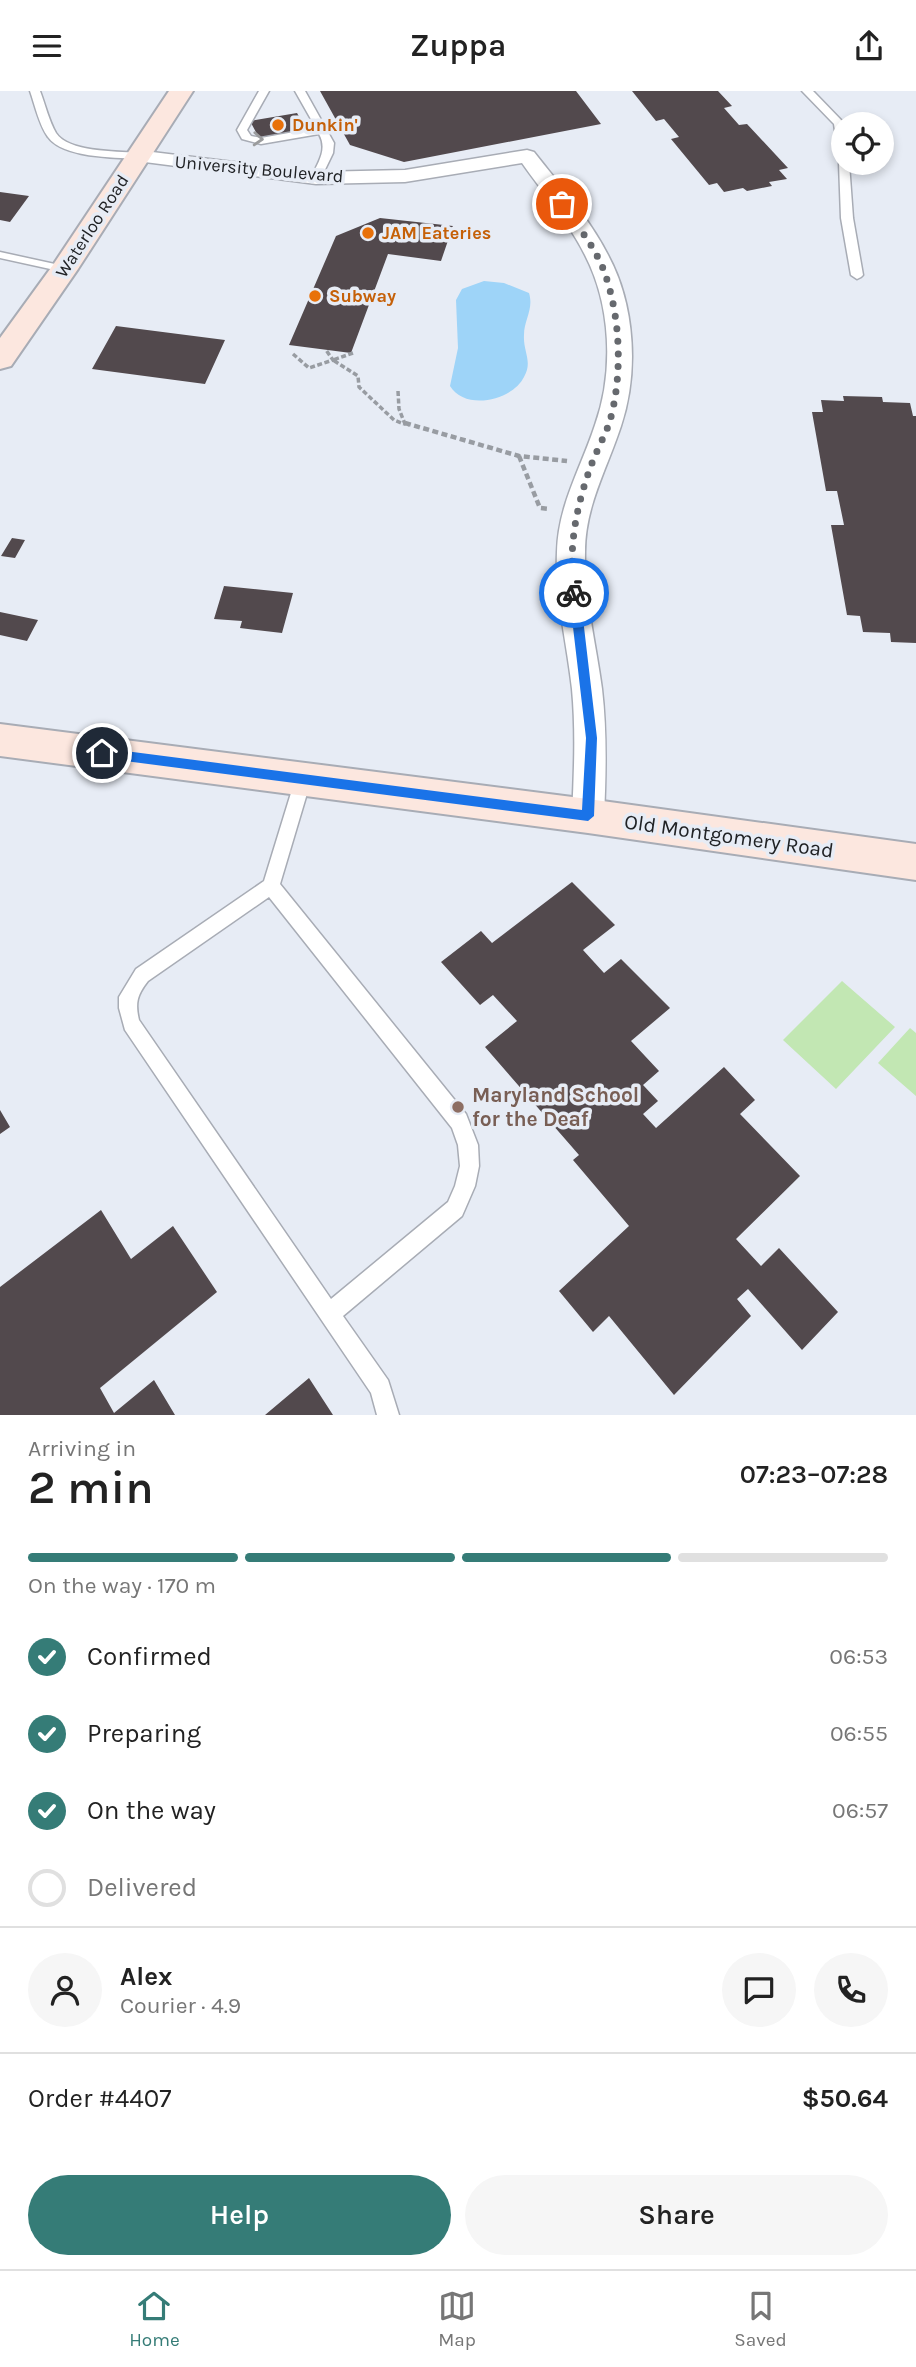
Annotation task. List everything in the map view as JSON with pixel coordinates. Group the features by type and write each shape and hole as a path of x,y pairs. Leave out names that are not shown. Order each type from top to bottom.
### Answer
{"street":[{"name":"Waterloo Road","path":"0,359 64,269 181,91"},
{"name":"University Boulevard","path":"136,156 316,178 405,176 527,156 589,241 604,271 613,303 617,335 616,393 572,531 573,580 592,738 588,816"},
{"name":"Old Montgomery Road","path":"0,740 588,816 916,862"}],"lane":[{"path":"35,91 52,136 57,141 78,149 136,156"},
{"path":"264,91 242,130 247,139 261,141 323,130"},
{"path":"300,91 329,143 328,153 316,178"},
{"path":"807,91 831,115"},
{"path":"845,175 847,218 858,275"},
{"path":"0,255 64,269"},
{"path":"303,780 271,886 142,975 127,993 127,1009 131,1024 380,1388 388,1415"},
{"path":"271,886 459,1121 469,1142 471,1163 465,1189 454,1209 331,1313"}],"path":[{"path":"326,350 333,360 358,376 359,387 394,420 519,456 592,463"},
{"path":"293,354 309,368 354,353"},
{"path":"398,391 399,409 405,424"},
{"path":"519,456 540,508 576,513"}],"green space":[{"path":"842,981 895,1027 836,1089 783,1040"},
{"path":"910,1028 916,1033 916,1096 878,1063"}],"water":[{"path":"484,281 504,283 529,293 530,304 524,335 528,366 524,377 509,392 488,400 466,399 450,386 458,348 456,300 462,289"}],"building":[{"path":"320,91 576,91 601,124 404,162 350,145"},
{"path":"632,91 718,91 732,106 724,108 739,125 747,124 788,168 779,170 787,179 769,182 772,186 747,191 743,188 724,192 717,183 709,185 671,139 679,137 664,119 656,121"},
{"name":"Dunkin'","path":"297,113 306,129 259,138 250,121"},
{"path":"0,192 29,196 10,222 0,220"},
{"path":"380,218 453,226 441,261 388,254 351,353 289,345 336,236"},
{"path":"116,326 225,340 205,384 92,369"},
{"path":"843,396 882,397 883,402 910,403 913,416 916,416 916,643 891,642 890,633 863,632 860,616 847,615 831,525 844,525 837,491 826,491 812,412 823,412 821,400 844,401"},
{"path":"12,538 25,540 15,558 1,556"},
{"path":"224,586 293,593 282,633 240,628 242,621 214,619"},
{"path":"0,612 38,620 27,641 0,635"},
{"path":"572,882 615,925 583,950 604,973 621,959 670,1008 631,1041 659,1071 643,1085 658,1101 643,1114 656,1128 724,1067 755,1100 740,1114 800,1176 736,1239 761,1266 779,1248 838,1312 802,1350 748,1289 737,1299 751,1316 674,1395 609,1316 593,1332 559,1291 629,1226 573,1160 579,1155 485,1047 517,1021 493,995 480,1005 441,962 481,931 492,943"},
{"path":"0,1110 10,1127 0,1134"},
{"path":"101,1210 131,1259 173,1226 217,1292 100,1388 114,1413 154,1380 175,1415 0,1415 0,1287"},
{"path":"309,1378 333,1415 265,1415"}],"way so far":[{"path":"562,204 589,241 604,271 613,303 617,335 616,393 608,425 580,498 572,531 574,593"}],"place":[{"name":"Dunkin'","path":"278,125"},
{"name":"JAM Eateries","path":"368,233"},
{"name":"Subway","path":"315,296"},
{"name":"Maryland School for the Deaf","path":"458,1107"}],"route":[{"path":"102,753 588,816 592,738 574,593"}]}
